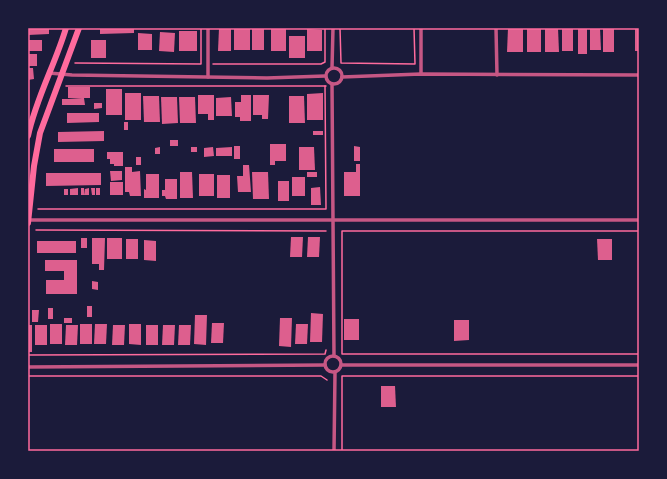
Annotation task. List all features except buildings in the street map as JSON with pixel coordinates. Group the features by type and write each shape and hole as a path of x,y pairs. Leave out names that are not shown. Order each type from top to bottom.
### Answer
{"highway":[{"path":"28,136 34,111 62,43 66,28"},
{"path":"28,221 34,166 40,133 79,28"}],"street":[{"path":"208,28 208,77"},
{"path":"332,68 333,28"},
{"path":"421,28 421,74"},
{"path":"496,28 497,75"},
{"path":"334,68 340,70 342,77 340,82 332,84 327,82 325,76 327,71 334,68"},
{"path":"49,73 267,78 325,76"},
{"path":"342,77 421,74 639,75"},
{"path":"332,84 334,356"},
{"path":"28,221 639,220"},
{"path":"334,356 341,360 342,365 340,370 335,373 327,370 325,365 329,357 334,356"},
{"path":"28,367 325,365"},
{"path":"342,365 639,365"},
{"path":"334,451 335,373"}],"path":[{"path":"75,63 201,64 201,28"},
{"path":"213,64 322,64 325,62 325,28"},
{"path":"340,28 341,63 414,64 414,28"},
{"path":"38,209 326,209 325,86 66,86"},
{"path":"36,230 326,231"},
{"path":"639,231 342,231 342,354 639,354"},
{"path":"28,354 325,354 326,350"},
{"path":"28,376 321,376 327,380"},
{"path":"342,451 342,376 639,376"}]}
